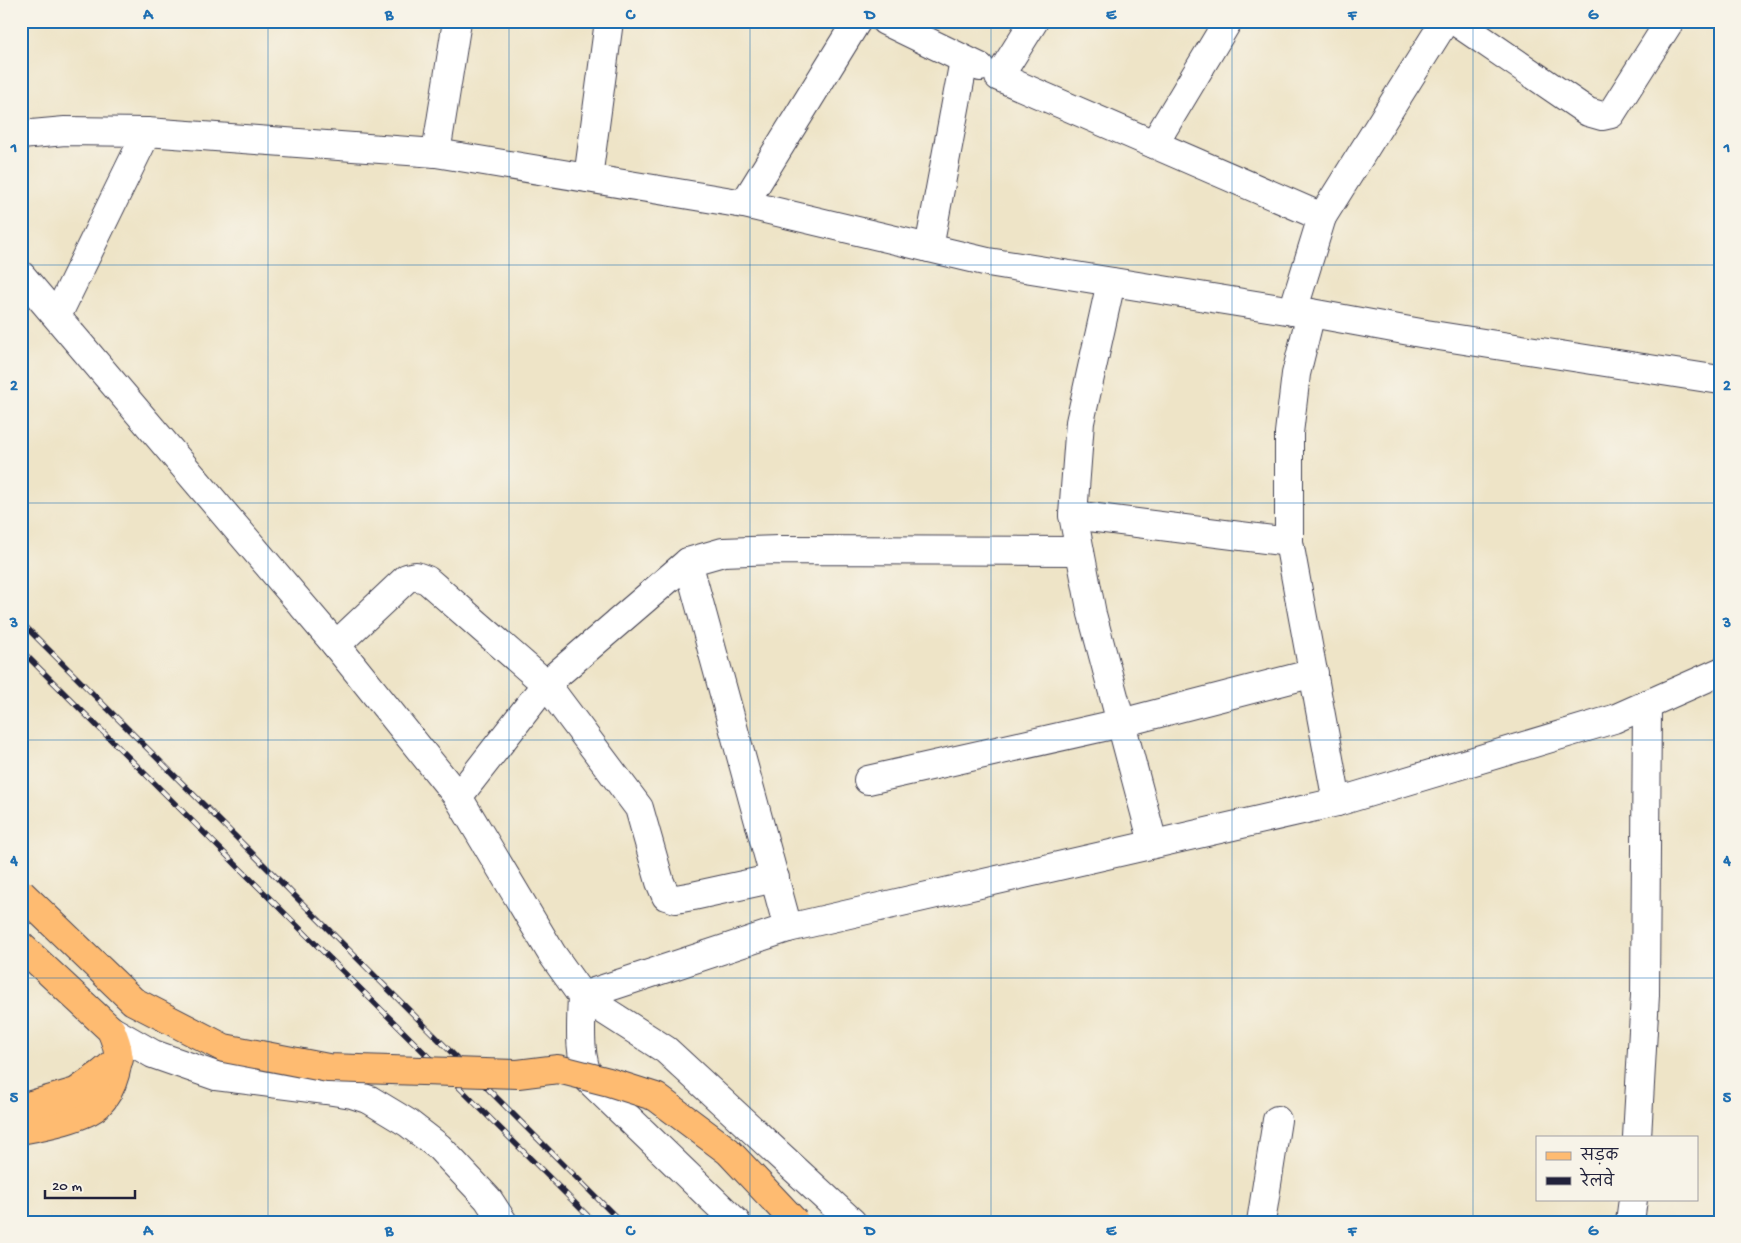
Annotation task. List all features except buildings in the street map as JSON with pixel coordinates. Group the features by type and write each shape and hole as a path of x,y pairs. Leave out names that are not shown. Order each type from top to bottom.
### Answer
{"main road":[{"path":"21,892 133,1001 224,1048 328,1068 518,1074 558,1069 609,1082 656,1097 728,1151 795,1222"},
{"path":"21,946 111,1030 118,1046 119,1058 113,1080 107,1093 98,1105 66,1119 21,1130"},
{"path":"21,1108 76,1092 119,1058"}],"street":[{"path":"436,153 457,21"},
{"path":"588,178 609,21"},
{"path":"744,204 857,21"},
{"path":"885,21 999,77 1322,217"},
{"path":"999,77 1034,21"},
{"path":"1154,144 1228,21"},
{"path":"1338,802 1289,542 1289,433 1302,312 1322,217 1445,21"},
{"path":"1455,21 1588,112 1602,116 1611,114 1670,21"},
{"path":"929,248 964,60"},
{"path":"21,135 65,131 147,132 436,153 744,204 988,262 1720,380"},
{"path":"57,316 147,132"},
{"path":"21,275 336,645 458,797 552,954 582,996 666,1050 852,1222"},
{"path":"1111,282 1080,422 1073,514 1092,614 1153,843"},
{"path":"1073,514 1289,542"},
{"path":"458,797 546,684 688,562 723,552 779,550 1080,550"},
{"path":"688,562 788,928"},
{"path":"336,645 407,578 416,576 427,580 546,684 639,808 660,882 666,896 676,899 774,878"},
{"path":"582,996 788,928 1338,802 1614,719 1720,672"},
{"path":"868,780 1121,723 1314,674"},
{"path":"1637,1136 1645,995 1648,704"},
{"path":"582,996 581,1036 585,1071 590,1081 736,1222"},
{"path":"111,1030 153,1054 216,1076 352,1094 370,1100 408,1123 440,1146 488,1199 504,1222"},
{"path":"1260,1222 1277,1120"},
{"path":"1630,1222 1633,1200"}],"railway":[{"path":"21,622 621,1222"},
{"path":"21,650 594,1222"}]}
